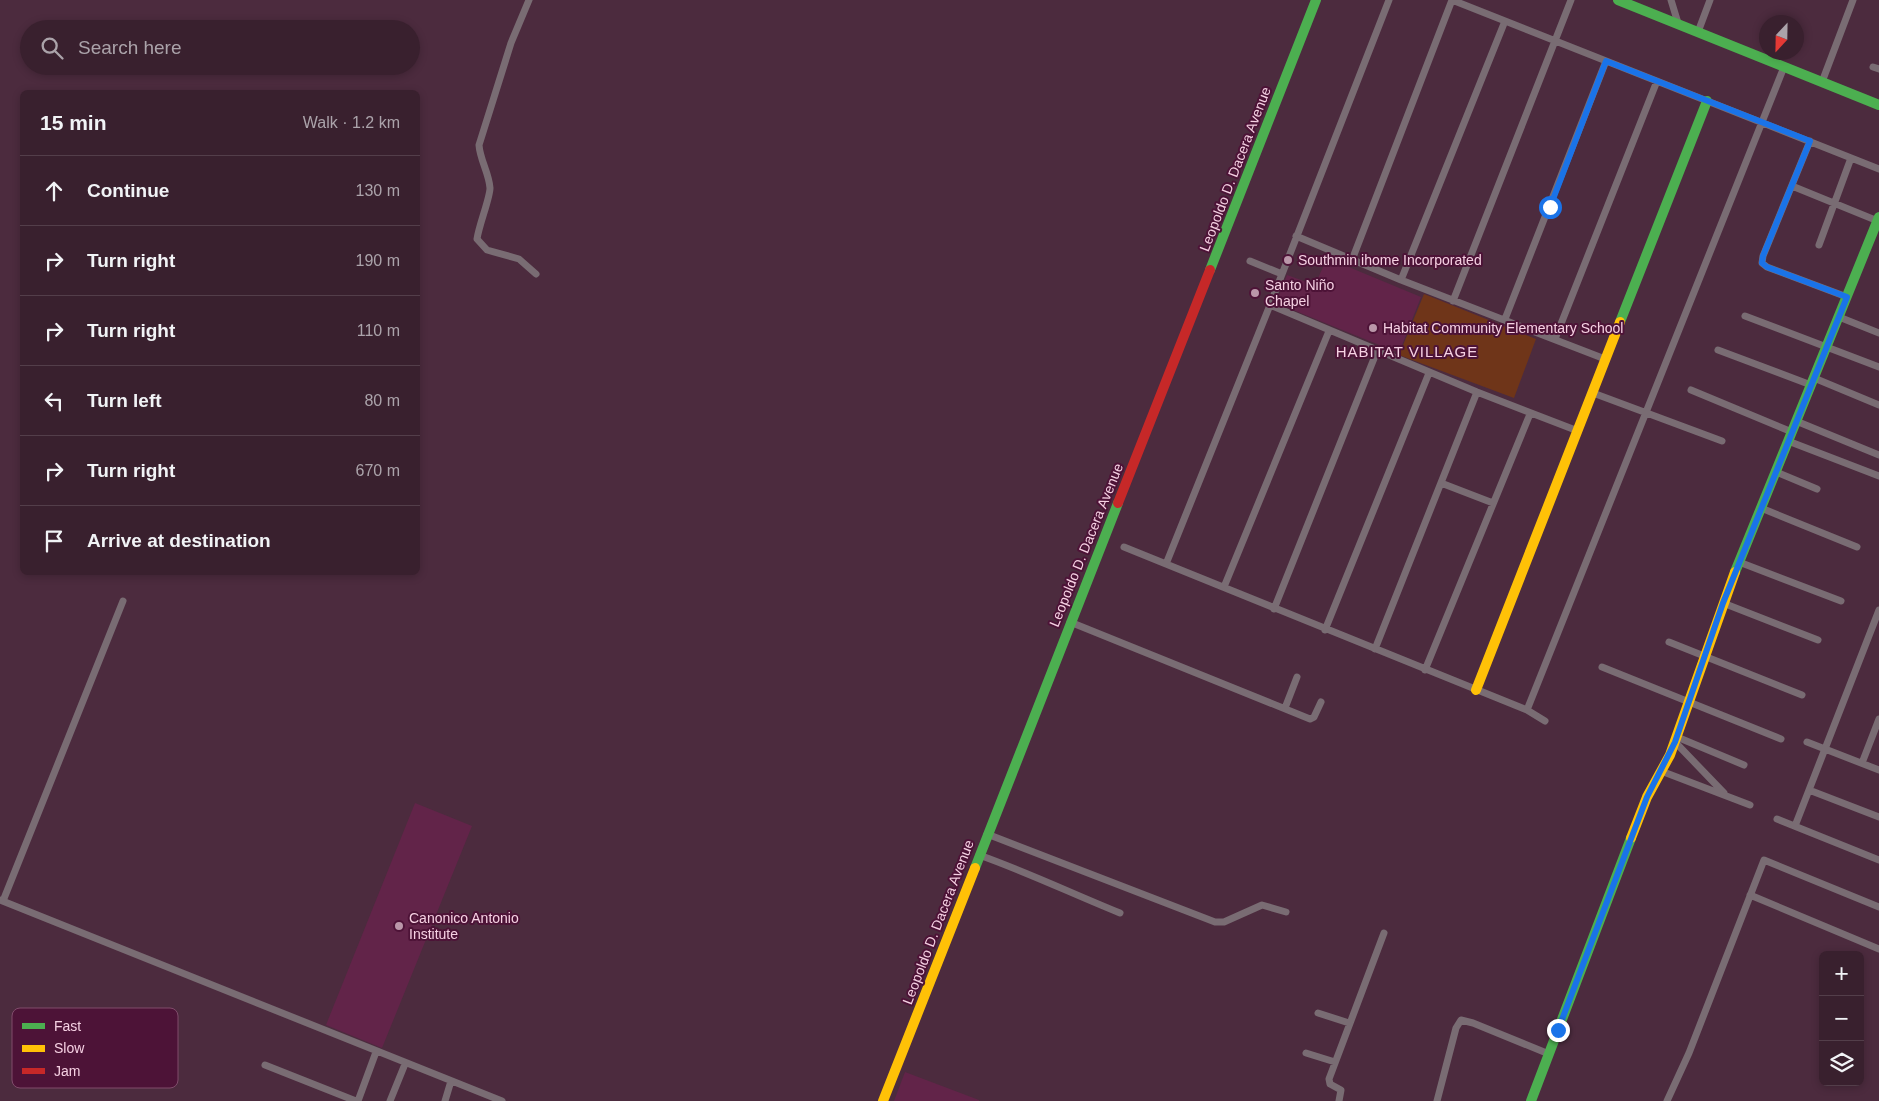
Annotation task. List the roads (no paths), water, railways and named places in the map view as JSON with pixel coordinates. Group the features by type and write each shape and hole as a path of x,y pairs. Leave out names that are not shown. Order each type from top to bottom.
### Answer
{"main road":[{"name":"Leopoldo D. Dacera Avenue","path":"883,1101 1316,0"},
{"path":"1618,0 1879,105"},
{"path":"1476,690 1707,101"},
{"path":"1531,1101 1647,797 1676,740 1739,562 1878,219"}],"street":[{"path":"529,0 511,43 480,145 481,161 490,189 480,223 478,239 487,250 519,259 536,274"},
{"path":"1166,564 1389,0"},
{"path":"1352,260 1452,0 1879,169"},
{"path":"1453,301 1571,0"},
{"path":"1671,0 1679,24"},
{"path":"1698,32 1710,0"},
{"path":"1822,82 1852,0"},
{"path":"1401,280 1505,21"},
{"path":"1505,319 1606,61"},
{"path":"1527,710 1648,413 1784,66"},
{"path":"1555,339 1657,81"},
{"path":"1810,141 1763,256 1762,263 1767,267 1847,297"},
{"path":"1819,245 1852,158"},
{"path":"1792,186 1878,219"},
{"path":"1296,236 1453,301 1505,319 1606,359"},
{"path":"1250,260 1282,274"},
{"path":"1270,305 1429,373 1578,432"},
{"path":"1745,316 1879,367"},
{"path":"1839,317 1879,333"},
{"path":"1224,587 1329,331"},
{"path":"1718,350 1879,405"},
{"path":"1274,609 1377,351"},
{"path":"1324,630 1429,373"},
{"path":"1691,390 1879,476"},
{"path":"1375,649 1477,392"},
{"path":"1593,393 1722,441"},
{"path":"1425,670 1530,414"},
{"path":"1796,421 1879,455"},
{"path":"1776,472 1817,489"},
{"path":"1441,483 1493,503"},
{"path":"1761,508 1857,546"},
{"path":"1124,547 1324,630 1527,710 1545,721"},
{"path":"1739,562 1841,601"},
{"path":"123,601 1,900 497,1100"},
{"path":"1723,603 1818,640"},
{"path":"1795,826 1879,610"},
{"path":"1070,622 1313,719 1321,702"},
{"path":"1669,642 1802,695"},
{"path":"1602,667 1781,739"},
{"path":"1285,708 1297,677"},
{"path":"1862,764 1879,720"},
{"path":"1676,740 1744,765"},
{"path":"1676,740 1726,796"},
{"path":"1807,742 1879,770"},
{"path":"1661,770 1750,805"},
{"path":"1809,790 1879,817"},
{"path":"1777,819 1879,860"},
{"path":"987,834 1215,922 1228,920 1262,905 1286,912"},
{"path":"979,855 1022,870 1063,890 1120,913"},
{"path":"1667,1101 1689,1053 1764,860 1879,907"},
{"path":"1750,895 1879,949"},
{"path":"1339,1101 1341,1090 1329,1082 1349,1023 1384,933"},
{"path":"1318,1013 1349,1023"},
{"path":"1437,1101 1456,1028 1461,1020 1473,1023 1549,1054"},
{"path":"264,1065 357,1101 376,1052"},
{"path":"1306,1053 1335,1062"},
{"path":"390,1101 405,1064"},
{"path":"444,1101 451,1081"}],"place":[{"name":"Southmin ihome Incorporated","path":"1288,260"},
{"name":"Santo Niño Chapel","path":"1255,293"},
{"name":"Habitat Community Elementary School","path":"1373,328"},
{"name":"Canonico Antonio Institute","path":"399,926"}],"district":[{"name":"HABITAT VILLAGE","path":"1407,352"}]}
